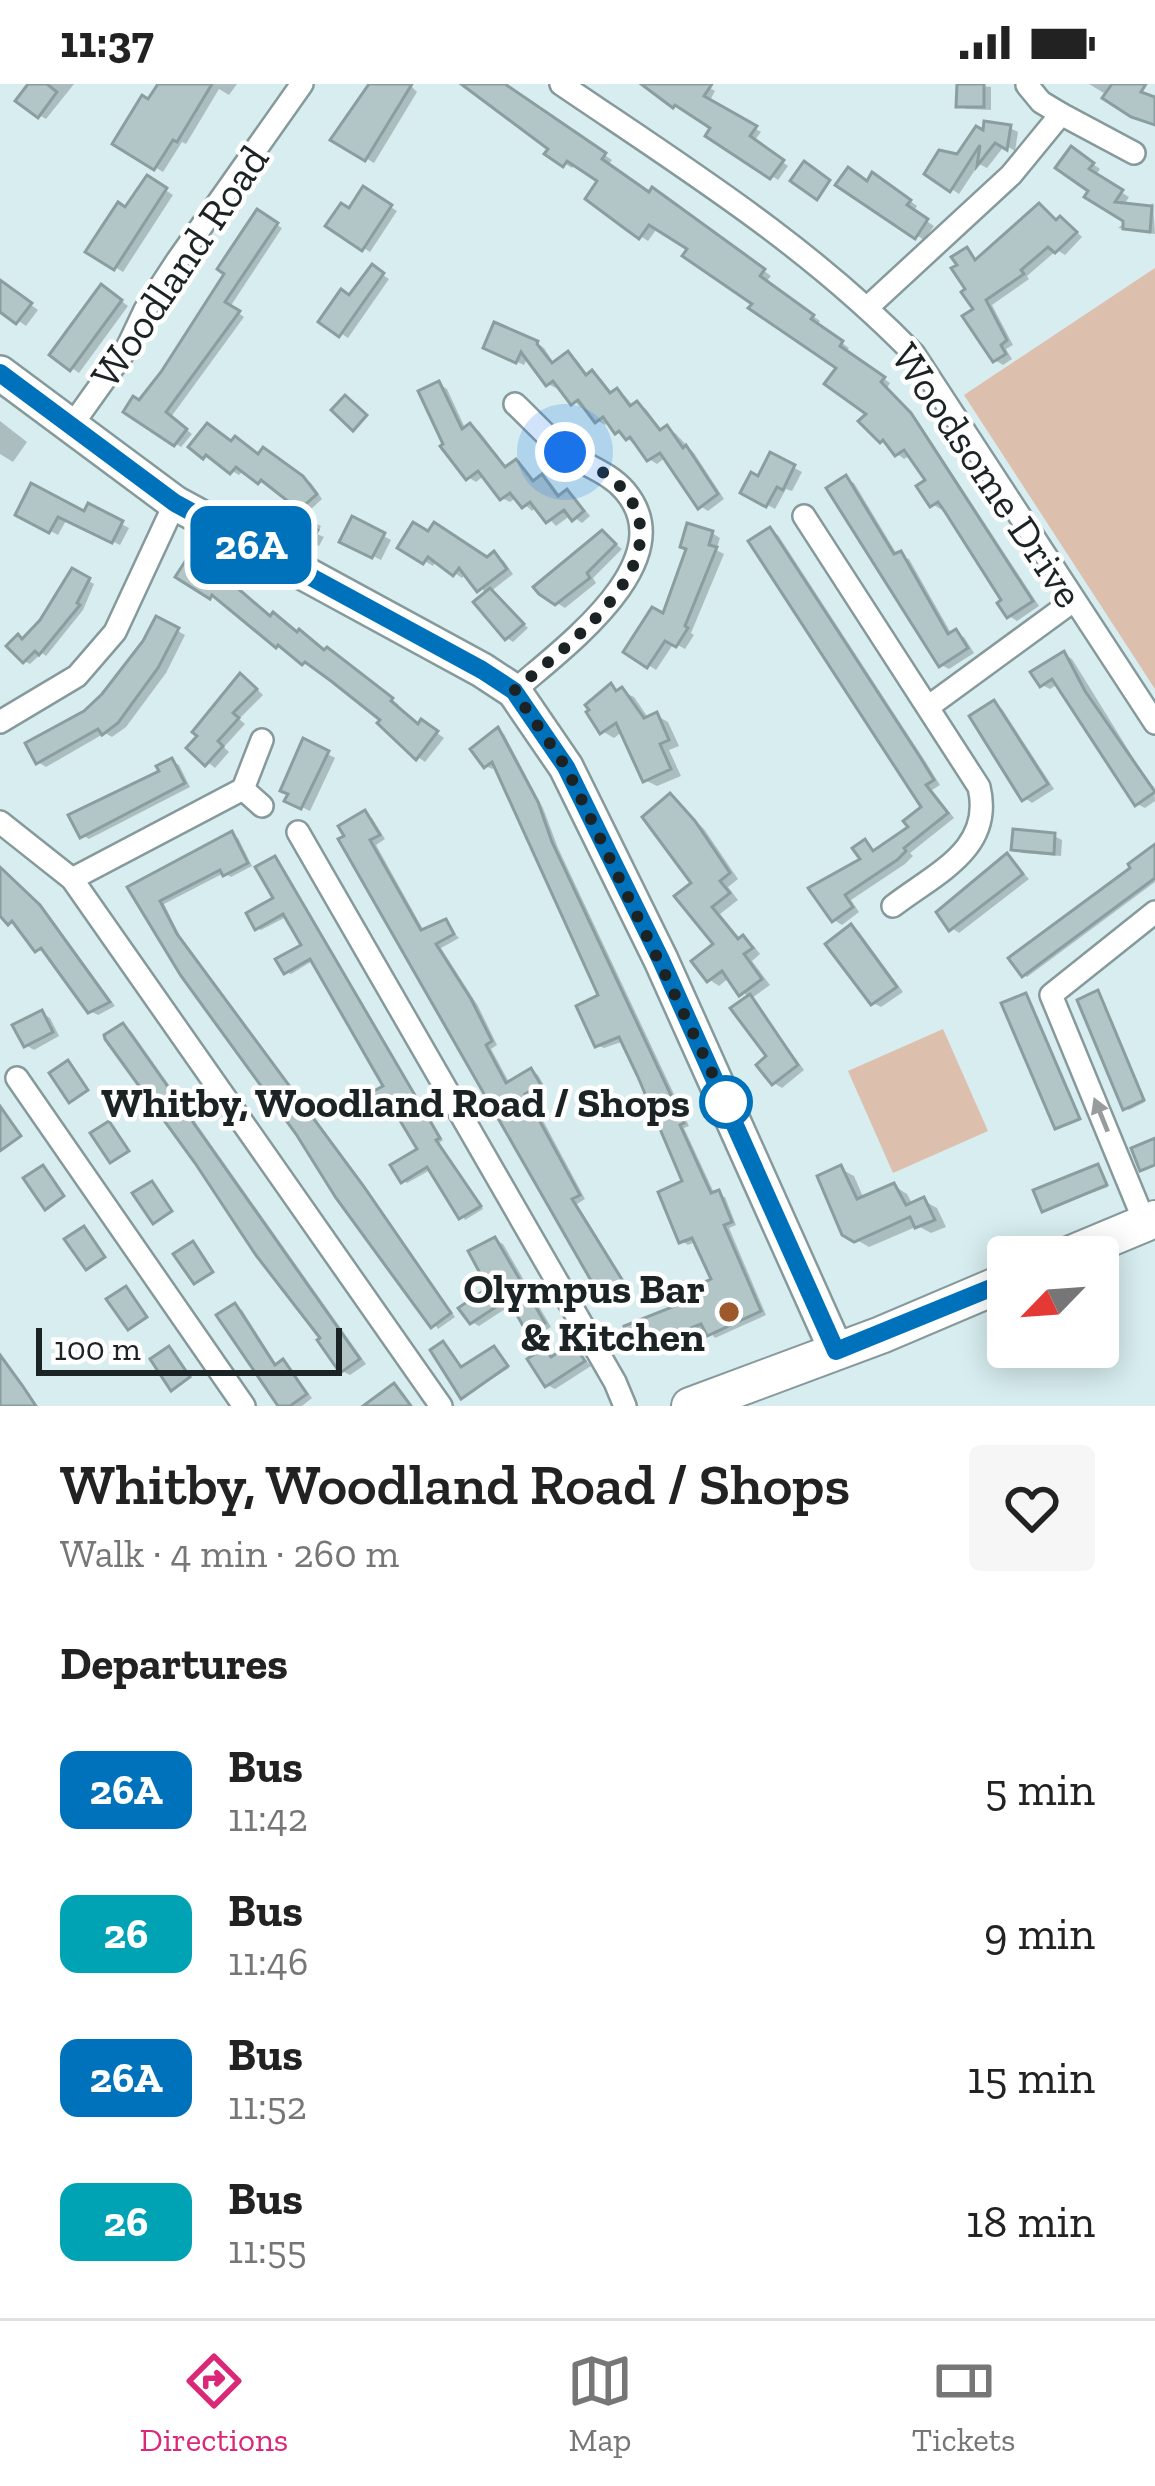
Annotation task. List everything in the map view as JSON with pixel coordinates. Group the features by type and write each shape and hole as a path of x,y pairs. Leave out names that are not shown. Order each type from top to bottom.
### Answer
{"main road":[{"path":"1114,1236 1150,1221"},
{"path":"690,1406 987,1290"}],"street":[{"name":"Woodland Road","path":"302,84 177,262 127,348 72,425 175,503 514,691 566,767 650,938 836,1351"},
{"name":"Woodsome Drive","path":"561,84 756,214 868,307 914,354 1155,723"},
{"path":"1027,85 1041,102 1134,153"},
{"path":"868,307 1011,175 1061,114"},
{"path":"0,373 72,425"},
{"path":"514,691 618,595 637,558 640,526 627,493 599,470 565,452 515,404"},
{"path":"5,712 77,676 115,632 175,503"},
{"path":"804,516 979,787 982,826 974,844 893,906"},
{"path":"928,706 1073,601"},
{"path":"72,879 243,789 262,740"},
{"path":"243,789 262,806"},
{"path":"0,823 72,879 441,1406"},
{"path":"298,832 625,1406"},
{"path":"1150,1221 1052,994 1155,912"},
{"path":"17,1078 244,1406"}],"shaded area":[{"path":"1155,268 1155,689 964,395"},
{"path":"943,1029 988,1131 893,1173 848,1071"}],"building":[{"path":"28,84 47,84 57,92 38,118 15,101"},
{"path":"158,84 212,84 154,170 112,144 142,95 148,99"},
{"path":"369,84 412,84 365,161 330,140"},
{"path":"461,84 505,84 606,153 602,159 649,192 652,187 765,269 760,276 814,315 811,319 843,341 840,346 885,377 881,382 911,413 1033,601 1007,618 997,603 1001,600 945,512 938,502 930,507 916,486 925,480 904,450 895,456 858,421 866,414 824,384 836,368 682,256 687,249 649,225 639,239 585,199 597,181 567,161 563,167 544,154 548,149"},
{"path":"641,84 712,84 704,96 757,126 750,136 784,160 770,179 705,136 710,128"},
{"path":"957,84 984,84 984,107 956,107"},
{"path":"1112,84 1146,84 1141,92 1155,97 1155,125 1131,117 1102,98"},
{"path":"984,121 1011,125 1007,150 995,143 977,166 980,145 950,192 924,174 939,150 957,154 976,126 983,130"},
{"path":"1071,146 1094,163 1089,169 1123,190 1115,202 1152,206 1150,232 1123,229 1123,221 1084,197 1088,191 1055,168"},
{"path":"804,161 830,180 817,200 790,181"},
{"path":"848,167 867,181 872,172 911,200 907,205 928,219 915,239 835,185"},
{"path":"147,175 167,188 114,270 85,252 118,202 125,207"},
{"path":"363,186 392,205 362,251 325,226 341,203 349,208"},
{"path":"1039,203 1077,232 1055,253 1048,247 1021,270 1024,274 986,300 1007,340 1001,345 1006,354 993,362 962,316 973,309 961,292 965,289 951,268 957,265 951,257 967,247 975,260"},
{"path":"257,209 278,223 225,302 240,311 166,412 187,429 174,446 123,412 133,396 139,400 161,372 224,274 217,269"},
{"path":"372,264 384,273 339,337 318,322 341,289 349,295"},
{"path":"0,280 32,303 16,324 0,312"},
{"path":"101,284 122,300 70,371 49,355"},
{"path":"494,322 538,341 552,363 568,351 586,375 592,370 610,393 617,388 630,406 637,401 660,430 667,425 683,448 686,445 718,494 698,509 660,453 647,461 630,437 626,440 619,431 615,434 603,417 595,423 578,400 571,405 553,381 546,386 521,352 516,363 483,348"},
{"path":"439,381 462,429 470,423 505,467 516,459 533,481 542,474 558,496 567,489 584,511 572,521 564,510 546,523 530,502 522,508 510,493 500,500 478,471 466,480 440,446 418,391"},
{"path":"345,395 367,415 353,431 331,410"},
{"path":"207,423 258,454 263,447 303,476 317,494 299,510 261,480 258,484 236,467 230,474 206,455 203,459 188,447"},
{"path":"770,452 795,465 783,490 777,487 766,507 740,493 751,472 758,476"},
{"path":"846,475 894,554 901,551 948,634 956,629 968,648 939,667 826,488"},
{"path":"31,483 84,511 88,503 123,521 112,543 58,517 49,533 15,515"},
{"path":"291,507 315,519 311,527 318,530 310,544 280,529"},
{"path":"352,516 385,533 372,558 339,542"},
{"path":"413,522 428,531 434,522 487,557 494,551 507,569 477,592 459,568 453,576 428,557 423,564 397,548"},
{"path":"687,523 713,531 709,545 717,547 688,628 676,647 665,641 647,668 623,652 652,607 663,613 686,549 680,547"},
{"path":"770,527 920,757 934,780 926,785 948,813 904,848 897,860 845,895 853,907 832,922 808,888 860,859 852,848 865,839 873,851 908,827 903,821 921,807 748,541"},
{"path":"602,530 616,544 587,573 590,578 555,605 539,594 533,587"},
{"path":"188,557 234,585 270,616 273,612 324,650 327,647 393,698 418,724 421,719 438,731 416,760 377,723 380,720 331,681 278,645 276,648 212,595 210,599 175,577"},
{"path":"72,568 90,578 80,605 39,655 35,651 23,663 6,646 18,634 22,639 40,620"},
{"path":"490,588 524,624 505,640 473,602"},
{"path":"156,616 179,628 158,668 118,723 36,764 25,743 84,711 102,694"},
{"path":"1064,651 1085,691 1155,792 1135,806 1052,679 1040,687 1030,672"},
{"path":"240,673 257,689 233,713 239,718 218,741 223,746 205,766 186,748 197,736 192,732"},
{"path":"611,683 616,691 622,687 644,718 657,712 669,740 660,744 671,769 643,782 616,723 600,734 585,705"},
{"path":"994,700 1048,784 1022,801 969,716"},
{"path":"498,727 538,802 552,842 684,1123 680,1125 711,1193 719,1190 732,1222 724,1225 761,1311 707,1336 701,1324 634,1351 624,1326 690,1300 686,1291 711,1279 692,1238 679,1243 658,1192 682,1181 638,1077 619,1037 595,1047 576,1006 598,995 492,762 484,768 470,749"},
{"path":"303,738 329,751 301,809 284,801 288,794 280,791"},
{"path":"172,758 185,783 80,838 68,815 159,771 156,766"},
{"path":"670,793 730,873 720,881 730,893 712,907 738,939 743,935 753,948 744,954 762,979 739,996 722,971 707,982 691,961 713,944 674,896 691,883 642,817"},
{"path":"365,810 380,835 370,840 421,930 446,919 454,934 436,944 471,999 492,1041 486,1045 506,1083 531,1068 541,1085 525,1094 580,1195 572,1199 626,1286 601,1298 338,839 344,836 338,826"},
{"path":"1013,829 1055,833 1054,854 1011,850"},
{"path":"232,831 248,863 223,876 220,870 160,901 177,934 451,1313 431,1328 181,976 127,887"},
{"path":"1155,844 1155,878 1022,977 1008,958 1130,868 1128,864"},
{"path":"1007,853 1023,874 949,931 936,912"},
{"path":"275,856 440,1138 436,1140 481,1206 459,1219 427,1167 401,1183 390,1165 417,1149 393,1109 371,1120 359,1099 383,1086 310,959 284,974 275,959 301,945 283,914 255,930 246,913 273,898 255,867"},
{"path":"0,867 40,905 110,1002 88,1013 41,948 35,952 12,921 8,925 0,916"},
{"path":"851,924 897,987 871,1005 825,944"},
{"path":"1098,990 1144,1100 1123,1110 1077,1000"},
{"path":"1026,993 1080,1119 1055,1129 1001,1003"},
{"path":"750,994 798,1065 772,1085 756,1065 766,1056 730,1008"},
{"path":"42,1010 53,1032 24,1047 12,1025"},
{"path":"123,1023 360,1359 340,1373 320,1338 255,1254 105,1039 104,1035"},
{"path":"68,1060 88,1090 69,1103 49,1073"},
{"path":"0,1106 21,1136 0,1151"},
{"path":"109,1121 129,1151 110,1163 90,1133"},
{"path":"1155,1138 1155,1165 1140,1171 1131,1148"},
{"path":"1098,1164 1107,1185 1042,1212 1033,1190"},
{"path":"43,1165 64,1196 45,1210 23,1178"},
{"path":"841,1165 857,1199 894,1183 906,1205 924,1197 935,1220 915,1228 910,1217 854,1242 842,1235 817,1176"},
{"path":"152,1181 172,1211 153,1224 132,1193"},
{"path":"84,1226 105,1257 86,1270 64,1239"},
{"path":"495,1237 545,1323 527,1333 508,1299 470,1324 458,1308 488,1288 468,1251"},
{"path":"193,1241 213,1272 194,1284 173,1254"},
{"path":"126,1286 147,1317 128,1330 106,1299"},
{"path":"235,1303 275,1365 283,1359 307,1394 290,1406 278,1406 216,1315"},
{"path":"443,1341 461,1367 494,1346 508,1366 461,1399 430,1350"},
{"path":"573,1343 585,1361 545,1387 527,1359 545,1347 551,1357"},
{"path":"169,1346 190,1377 171,1391 150,1359"},
{"path":"0,1355 22,1385 36,1406 0,1406"},
{"path":"394,1383 411,1406 363,1406"}],"bus line":[{"name":"26A","path":"0,373 175,503 514,691 566,767 661,960 836,1351 987,1290"}],"place":[{"name":"Whitby, Woodland Road / Shops","path":"726,1102"},
{"name":"Olympus Bar & Kitchen","path":"729,1312"}],"route":[{"path":"565,452 599,470 627,493 640,526 637,558 618,595 514,691 566,767 726,1102"}]}
